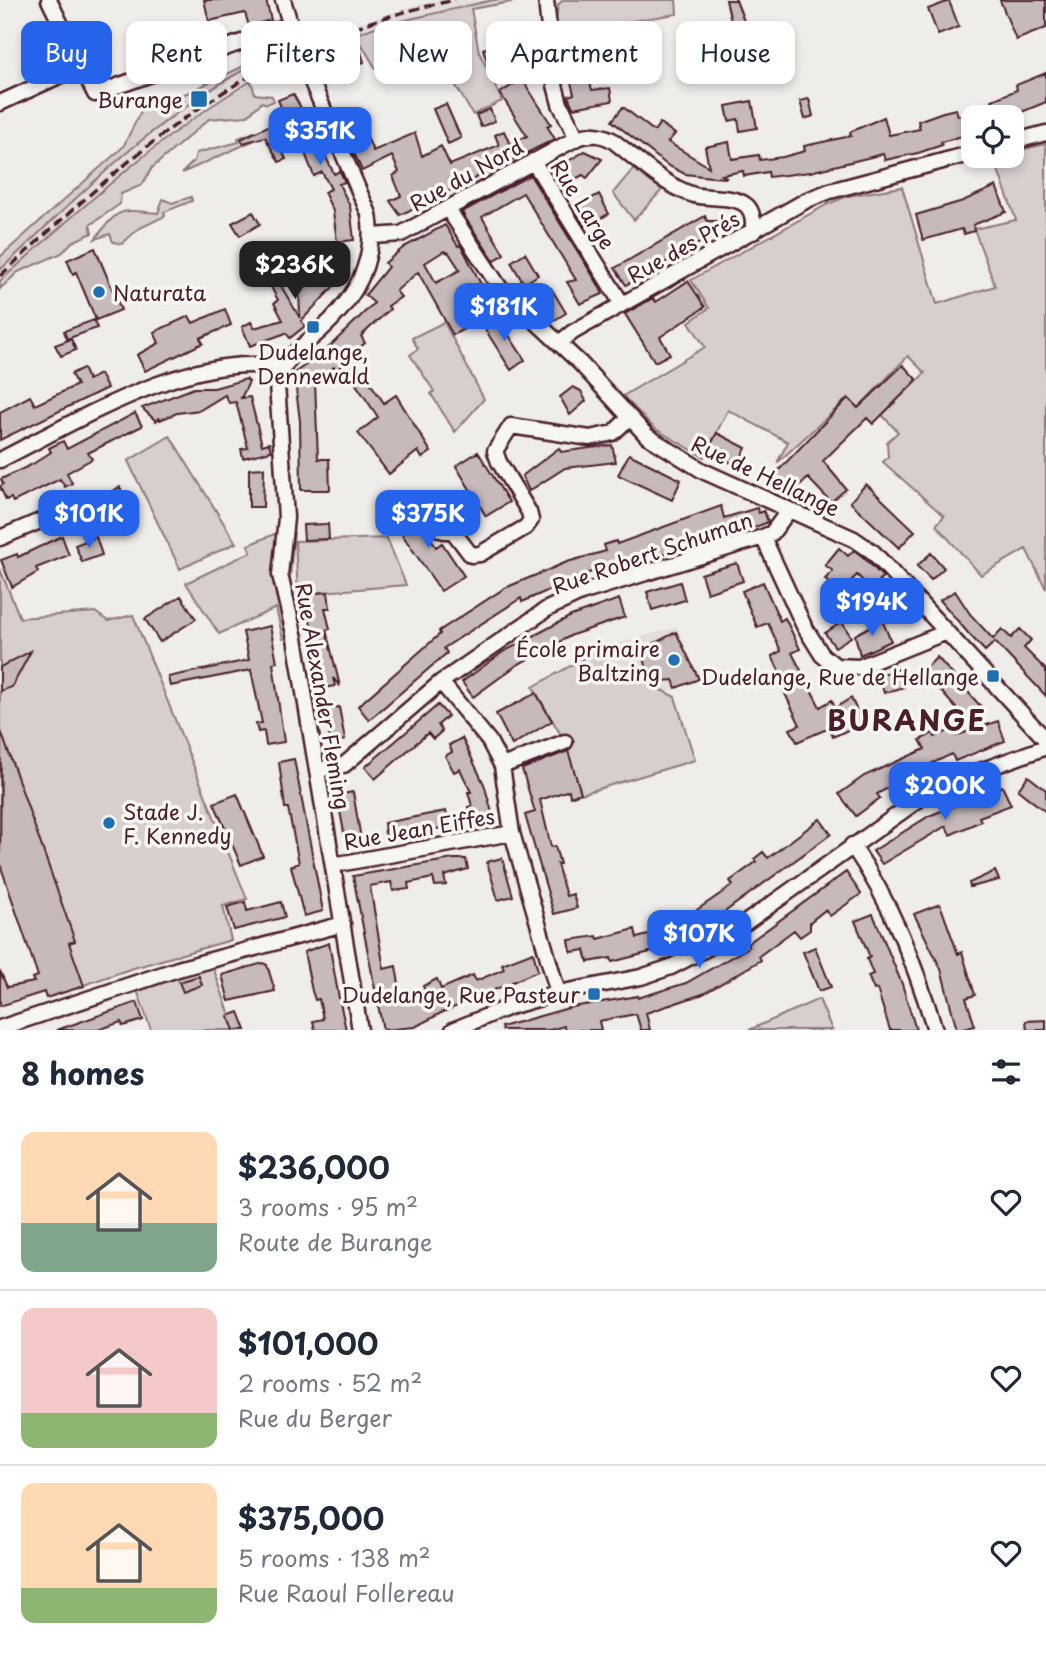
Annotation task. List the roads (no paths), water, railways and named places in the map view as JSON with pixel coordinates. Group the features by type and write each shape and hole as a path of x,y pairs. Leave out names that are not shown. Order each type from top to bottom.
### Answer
{"street":[{"path":"49,0 59,21"},
{"path":"283,0 289,21"},
{"path":"546,0 559,104 576,138 601,134 692,194 738,201 746,205 751,212 753,232"},
{"path":"90,84 95,94 241,42"},
{"path":"0,103 42,84"},
{"path":"0,460 125,397 170,380 262,363 282,368 293,352 344,307 369,259 373,236 369,214 315,84"},
{"path":"1024,139 1046,133"},
{"name":"Rue du Nord","path":"373,236 401,234 576,138"},
{"name":"Rue des Prés","path":"559,343 622,304 830,191 961,155"},
{"name":"Rue Large","path":"533,161 622,304"},
{"name":"Rue de Hellange","path":"448,209 500,288 559,343 628,419 674,455 854,539 873,552 944,633 1046,740"},
{"name":"Rue Alexander Fleming","path":"282,368 278,396 286,519 280,575 318,770 360,1030"},
{"path":"452,530 471,555 480,554 526,527 531,520 495,451 511,426 590,438 613,433 628,419"},
{"name":"Rue Robert Schuman","path":"318,770 344,765 441,682 547,609 581,593 762,537 779,526 789,510"},
{"path":"0,538 61,512 83,515"},
{"path":"762,537 804,626 822,655 836,666 859,667 944,633"},
{"path":"441,682 489,741 502,766 512,833 558,993"},
{"path":"502,766 565,742"},
{"path":"453,1030 509,1007 558,993 642,977 691,958 717,943 921,798 969,775 1046,747"},
{"name":"Rue Jean Eiffes","path":"333,865 512,833"},
{"path":"852,845 876,880 900,930 935,1030"},
{"path":"0,1028 178,970 343,924"}],"railway":[{"path":"0,276 104,182 206,103 261,70 319,42 383,18 455,0"}],"place":[{"name":"Burange","path":"199,99"},
{"name":"Naturata","path":"99,292"},
{"name":"Dudelange, Dennewald","path":"313,327"},
{"name":"École primaire Baltzing","path":"674,660"},
{"name":"Dudelange, Rue de Hellange","path":"993,676"},
{"name":"Stade J. F. Kennedy","path":"109,823"},
{"name":"Dudelange, Rue Pasteur","path":"594,994"}],"district":[{"name":"BURANGE","path":"907,719"}]}
